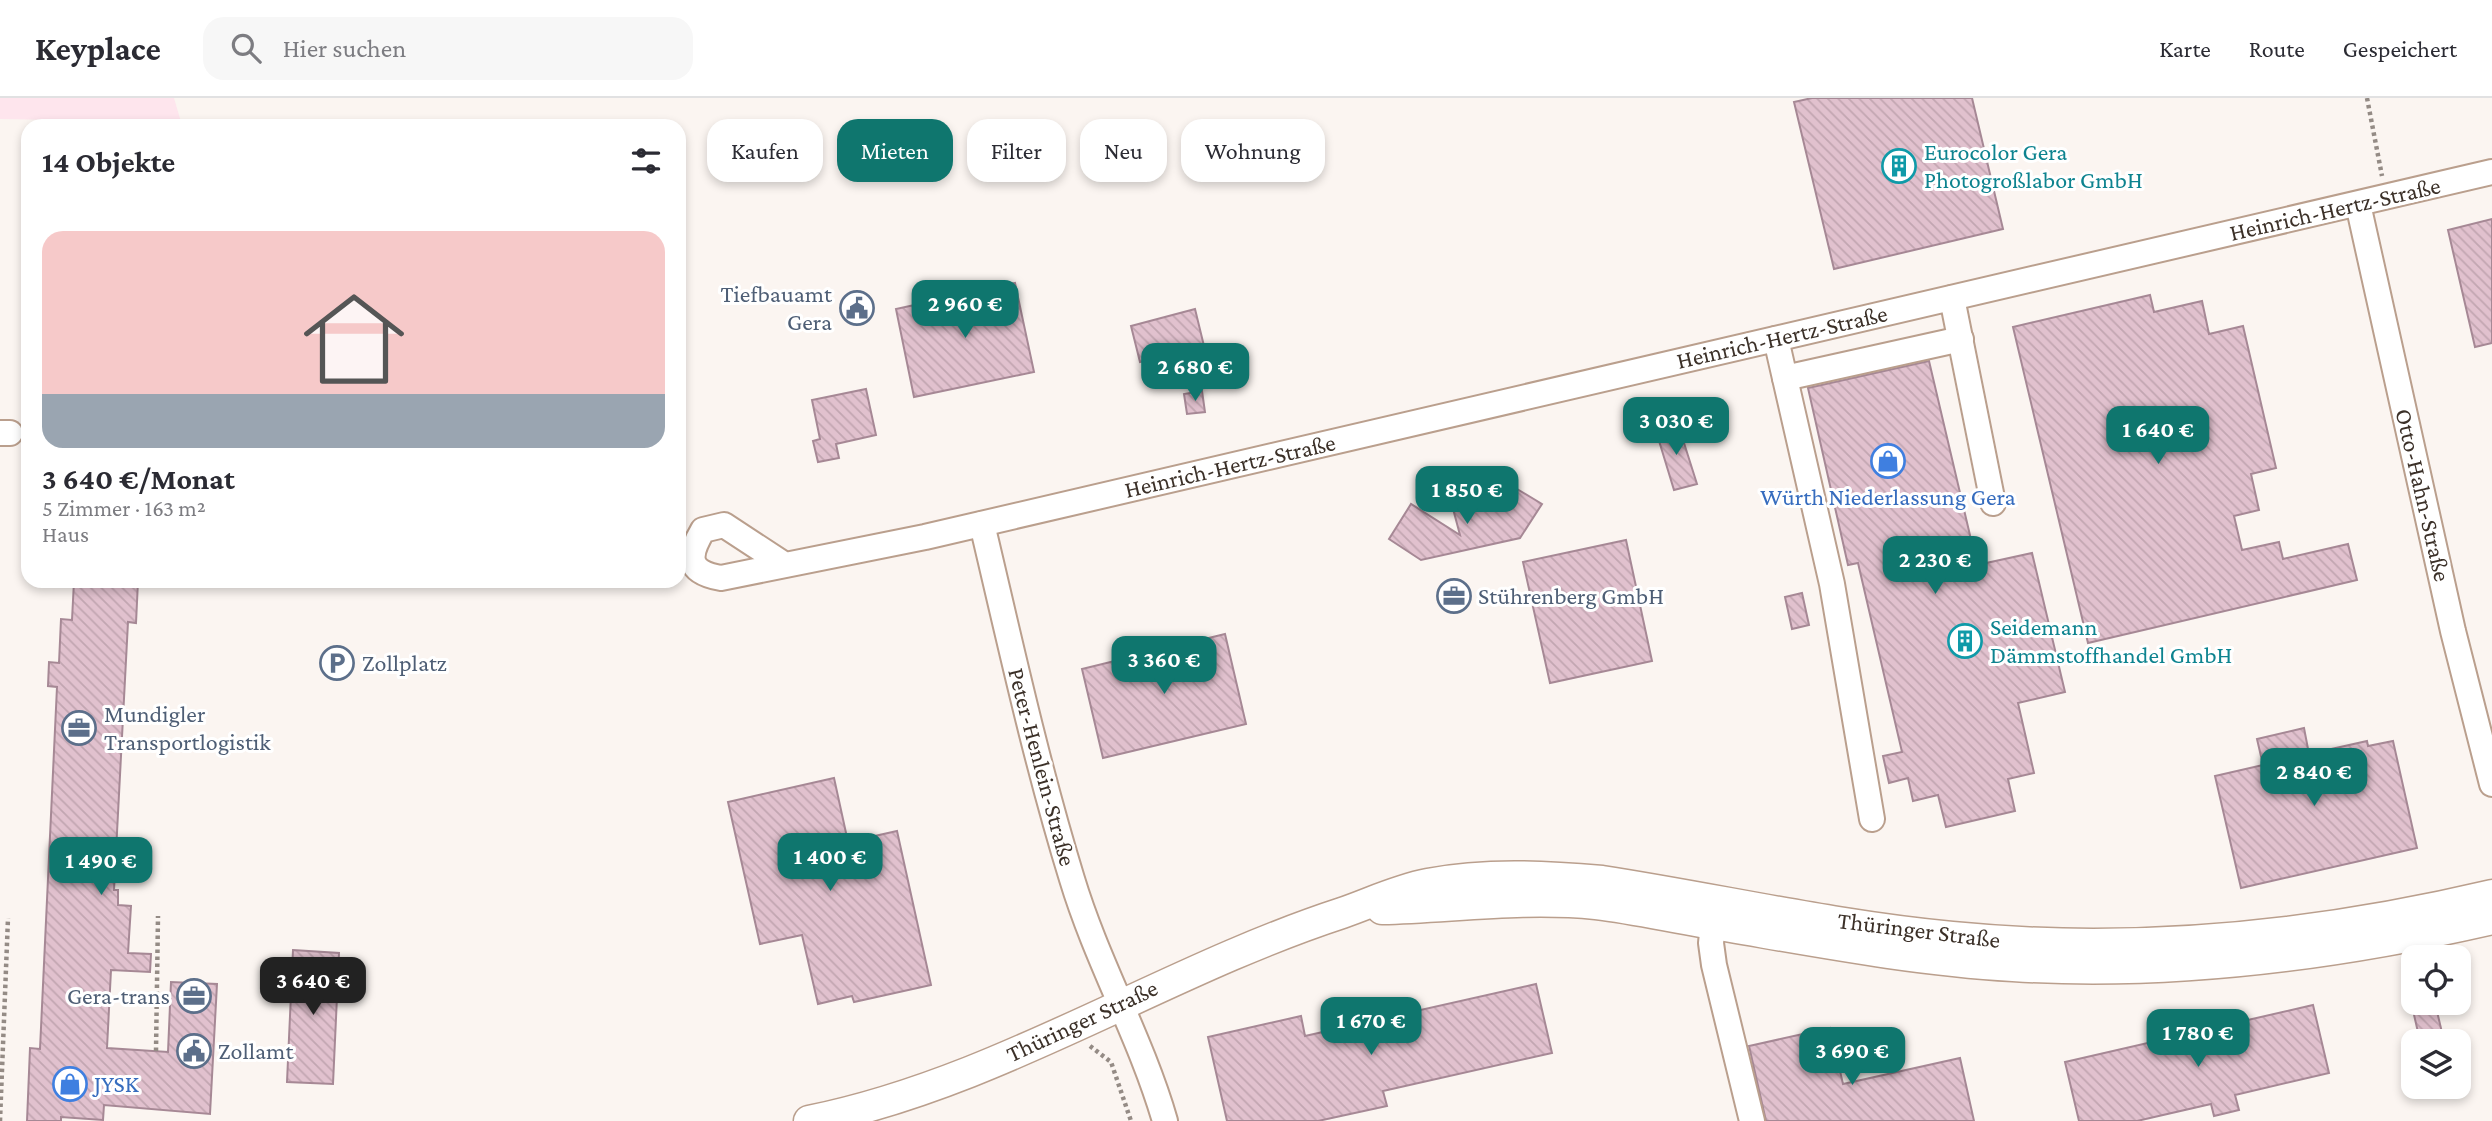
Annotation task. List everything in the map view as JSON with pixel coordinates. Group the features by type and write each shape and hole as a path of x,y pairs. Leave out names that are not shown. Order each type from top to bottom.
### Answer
{"main road":[{"name":"Thüringer Straße","path":"809,1121 853,1112 951,1080 1266,938 1350,910 1546,901 1716,912 1952,937 2085,945 2147,945 2309,931 2492,895"},
{"name":"Thüringer Straße","path":"1716,912 1945,960 2011,966 2134,969 2266,959 2408,936 2492,919"}],"street":[{"name":"Heinrich-Hertz-Straße","path":"785,565 982,524 2492,172"},
{"name":"Otto-Hahn-Straße","path":"2358,204 2453,631 2492,784"},
{"path":"1952,298 1993,503"},
{"path":"1776,339 1832,584 1872,819"},
{"path":"1785,378 1961,339"},
{"name":"Peter-Henlein-Straße","path":"982,524 1044,781 1072,879 1119,1004 1156,1089 1165,1121"},
{"path":"1716,912 1711,943 1714,965 1752,1121"}],"path":[{"path":"2367,98 2386,197"},
{"path":"156,1051 159,916"},
{"path":"0,1121 8,918"},
{"path":"1061,1032 1071,1053 1090,1046 1111,1062 1131,1121"}],"shaded area":[{"path":"0,98 174,98 180,119 21,119 0,119"}],"building":[{"name":"Eurocolor Gera Photogroßlabor GmbH","path":"1812,98 1972,98 2003,229 1834,269 1794,102"},
{"path":"2492,219 2492,343 2475,347 2448,230"},
{"path":"1015,283 1034,372 914,397 896,309"},
{"path":"2150,295 2154,312 2202,301 2209,334 2243,326 2276,468 2251,474 2259,510 2234,516 2242,550 2279,542 2283,559 2348,544 2357,580 2088,643 2013,327"},
{"path":"1195,309 1204,346 1140,362 1131,326"},
{"path":"1929,361 1977,565 2032,553 2065,692 2018,703 2034,773 2008,779 2015,811 1946,827 1938,795 1913,801 1908,778 1889,783 1883,756 1902,752 1858,563 1848,565 1808,388"},
{"path":"866,389 876,435 836,444 839,458 818,462 813,441 820,439 812,400"},
{"path":"1202,391 1205,412 1187,414 1184,394"},
{"path":"1678,424 1697,484 1674,490 1656,431"},
{"path":"1507,483 1542,504 1520,538 1421,560 1389,539 1411,504 1460,535 1452,505 1470,500 1472,508 1496,502"},
{"path":"1626,540 1652,661 1550,683 1523,562"},
{"path":"74,588 138,588 136,623 128,622 114,890 118,890 118,905 131,906 128,953 151,954 150,972 111,970 107,1048 168,1052 171,982 217,984 210,1114 104,1105 103,1120 61,1117 61,1121 27,1121 30,1048 40,1049 57,687 48,686 49,662 59,663 61,619 72,620"},
{"path":"1802,593 1809,625 1792,629 1785,597"},
{"path":"1225,634 1246,724 1103,758 1082,669"},
{"path":"2304,728 2309,754 2367,741 2368,746 2393,741 2417,848 2241,888 2215,776 2263,765 2257,739"},
{"path":"834,778 848,842 897,831 931,985 854,1002 852,996 818,1004 802,935 760,944 728,802"},
{"path":"293,950 339,953 333,1084 287,1082"},
{"path":"1536,984 1552,1053 1383,1091 1387,1106 1318,1121 1227,1121 1208,1037 1301,1016 1305,1036"},
{"path":"2313,1005 2329,1073 2235,1095 2239,1110 2214,1116 2211,1104 2137,1121 2079,1121 2065,1062"},
{"path":"2414,1015 2438,1015 2441,1029 2417,1029"},
{"path":"1830,1028 1843,1084 1960,1058 1974,1121 1766,1121 1749,1046"}],"place":[{"name":"Eurocolor Gera Photogroßlabor GmbH","path":"1899,166"},
{"name":"Tiefbauamt Gera","path":"857,308"},
{"name":"Würth Niederlassung Gera","path":"1888,461"},
{"name":"Stührenberg GmbH","path":"1454,596"},
{"name":"Seidemann Dämmstoffhandel GmbH","path":"1965,641"},
{"name":"Zollplatz","path":"337,663"},
{"name":"Mundigler Transportlogistik","path":"79,728"},
{"name":"Gera-trans","path":"194,996"},
{"name":"Zollamt","path":"194,1051"},
{"name":"JYSK","path":"70,1084"}]}
